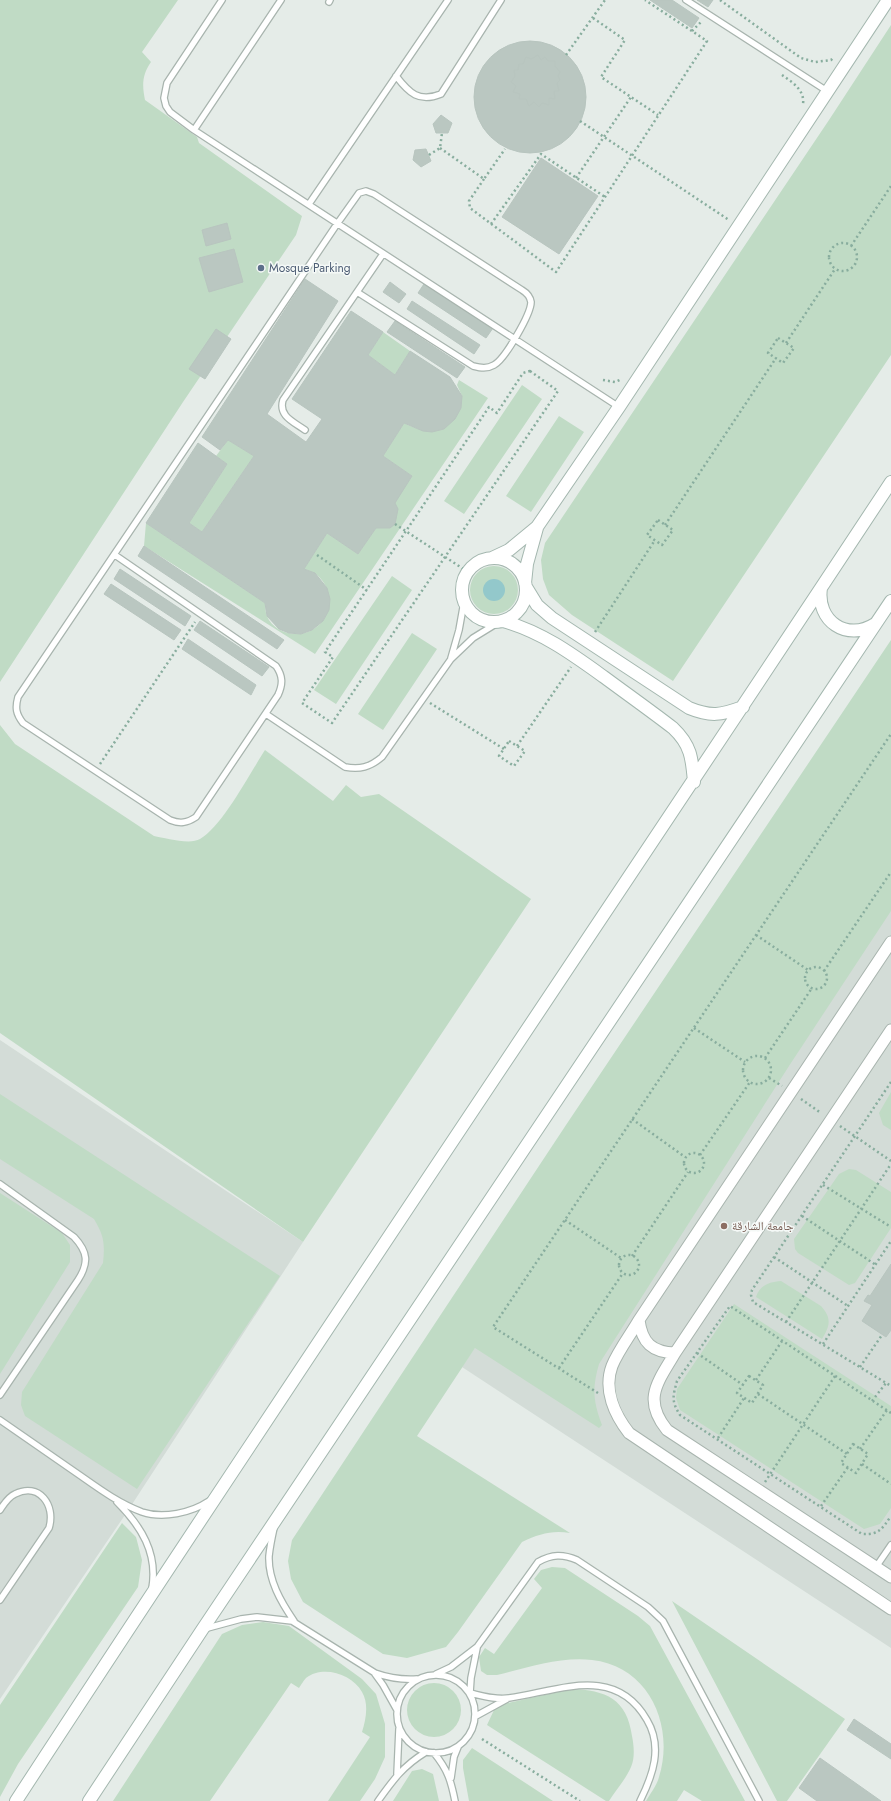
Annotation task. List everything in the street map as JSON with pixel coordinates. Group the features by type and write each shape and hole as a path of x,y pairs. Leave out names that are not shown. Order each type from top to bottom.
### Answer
{"street":[{"path":"537,527 530,551 525,585 525,598 520,608 513,616 501,621 490,622 474,616 464,602 462,591 463,581 468,572 474,565 483,560 492,558 514,546 537,527 619,407 888,0"},
{"path":"16,1801 150,1594 218,1496 694,782 891,482"},
{"path":"492,558 501,559 516,568 525,585 543,612 689,708 702,714 716,715 743,707"},
{"path":"821,588 820,604 827,618 833,624 847,630 855,631 863,630 877,623"},
{"path":"89,1801 891,601"},
{"path":"501,621 524,627 541,635 577,658 673,728 682,737 690,750 694,782"},
{"path":"627,694 639,676"},
{"path":"891,942 639,1320 612,1366 610,1380 610,1395 614,1409 620,1422 629,1433 891,1609"},
{"path":"891,1030 675,1353 656,1385 653,1397 659,1420 667,1430 891,1577"},
{"path":"639,1320 640,1331 646,1341 654,1348 664,1352 675,1353"}],"lane":[{"path":"222,0 167,83 164,91 166,106 170,112 194,130 309,204 337,224 619,407"},
{"path":"194,130 281,0"},
{"path":"309,204 448,0"},
{"path":"396,76 405,89 415,95 426,98 441,94 501,0"},
{"path":"686,0 827,91"},
{"path":"115,555 276,666 280,672 281,688 266,714 196,817 190,821 176,822 170,820 24,723 18,716 16,707 18,697 359,193 370,192 527,293 531,301 515,339 496,364 489,368 474,366 357,292"},
{"path":"305,430 285,416 282,410 283,400 383,254"},
{"path":"451,658 459,630 464,602"},
{"path":"266,714 345,767 360,768 374,764 382,758 451,658 473,638 501,621"},
{"path":"0,1184 74,1237 82,1246 86,1258 84,1270 81,1275 0,1395"},
{"path":"0,1420 112,1498 135,1521 144,1534 150,1548 153,1563 153,1579 150,1594"},
{"path":"0,1510 6,1500 14,1494 23,1491 32,1492 41,1495 47,1502 51,1510 52,1520 0,1600"},
{"path":"112,1498 143,1512 174,1514 190,1510 218,1496"},
{"path":"275,1523 269,1556 271,1572 282,1603 295,1622"},
{"path":"876,1567 891,1545"},
{"path":"202,1630 241,1619 273,1617 295,1622 375,1673 389,1678 403,1680 418,1679 436,1674 456,1664 477,1647 538,1562 547,1557 557,1555 568,1556 577,1560 648,1607 663,1621 759,1801"},
{"path":"470,1693 471,1678 477,1647"},
{"path":"375,1673 397,1710"},
{"path":"399,1728 410,1743 426,1752 434,1753 451,1751 458,1747 471,1733 476,1716 475,1704 470,1693 461,1683 449,1676 436,1674"},
{"path":"397,1774 399,1728 397,1710 400,1697 407,1686 418,1679"},
{"path":"470,1693 483,1696 508,1698 577,1685 595,1684 613,1689 629,1698 642,1710 654,1737 654,1766 650,1780 640,1801"},
{"path":"476,1716 508,1698"},
{"path":"451,1779 454,1757 458,1747"},
{"path":"378,1801 397,1774 405,1766 426,1752"},
{"path":"434,1753 446,1769 451,1779 455,1801"}],"path":[{"path":"566,55 606,0"},
{"path":"505,149 469,201 470,208 556,272 707,40 645,0"},
{"path":"720,0 801,58 815,62 831,60 836,56"},
{"path":"593,18 625,40 601,77 658,115"},
{"path":"692,31 701,20 707,24"},
{"path":"782,75 798,87 804,99 803,107"},
{"path":"576,178 631,97"},
{"path":"580,121 730,220 726,227"},
{"path":"429,155 440,148 442,133"},
{"path":"440,148 484,179"},
{"path":"491,224 541,154 605,197"},
{"path":"851,246 891,186"},
{"path":"838,244 847,244 851,246 856,253 856,261 854,265 848,270 844,271 835,269 829,258 831,250 838,244"},
{"path":"786,343 835,269"},
{"path":"778,338 794,348 783,363 776,358 768,353 778,338"},
{"path":"665,525 776,358"},
{"path":"530,371 558,391 332,723 302,703 333,657 325,652 406,531 489,407 497,413 523,373 530,371"},
{"path":"603,380 615,382 625,377"},
{"path":"658,520 665,525 673,530 662,545 647,535 658,520"},
{"path":"395,524 468,572"},
{"path":"317,555 367,590"},
{"path":"96,771 200,614"},
{"path":"423,698 504,749"},
{"path":"610,1395 598,1393 493,1327 891,734"},
{"path":"509,741 525,751 514,766 499,756 504,749 509,741"},
{"path":"824,971 891,872"},
{"path":"756,935 808,970"},
{"path":"816,967 824,971 826,975 825,984 817,988 812,988 808,985 805,980 805,975 808,970 816,967"},
{"path":"765,1058 812,988"},
{"path":"694,1028 745,1062"},
{"path":"752,1056 761,1056 765,1058 770,1065 771,1074 769,1078 758,1084 750,1082 744,1075 743,1066 745,1062 752,1056"},
{"path":"700,1155 750,1082"},
{"path":"891,1082 890,1088 752,1290 751,1299 753,1302 891,1386"},
{"path":"632,1119 685,1157"},
{"path":"692,1153 700,1155 704,1164 702,1169 698,1173 693,1174 688,1172 683,1165 685,1157 692,1153"},
{"path":"786,1322 891,1164"},
{"path":"632,1256 688,1172"},
{"path":"823,1185 891,1227"},
{"path":"802,1216 876,1265"},
{"path":"565,1220 621,1258"},
{"path":"823,1344 891,1241"},
{"path":"632,1256 638,1263 637,1270 629,1275 622,1272 619,1264 621,1258 632,1256"},
{"path":"774,1257 848,1306"},
{"path":"559,1368 622,1272"},
{"path":"891,1413 730,1306 677,1381 673,1394 673,1405 680,1415 718,1438 862,1534 878,1532 883,1528 891,1516"},
{"path":"860,1367 882,1335"},
{"path":"756,1380 782,1340"},
{"path":"697,1353 743,1385"},
{"path":"749,1376 763,1385 752,1403 737,1394 743,1385 749,1376"},
{"path":"759,1490 835,1376"},
{"path":"872,1401 886,1383"},
{"path":"758,1394 847,1454"},
{"path":"718,1438 744,1398"},
{"path":"860,1449 887,1410"},
{"path":"853,1444 868,1454 856,1473 841,1463 847,1454 853,1444"},
{"path":"862,1464 891,1484"},
{"path":"821,1506 848,1468"},
{"path":"482,1739 580,1801"}],"shaded area":[{"name":"جامعة الشارقة","path":"891,728 891,1648 462,1367"},
{"path":"0,1040 303,1242 127,1512 0,1699"}],"green space":[{"path":"0,0 178,0 142,52 151,62 144,76 143,90 145,100 197,137 199,143 302,216 296,235 183,402 0,682"},
{"path":"891,25 891,355 673,681 572,615 549,595 543,579 541,560 545,543 829,120"},
{"path":"383,332 410,351 395,375 368,355"},
{"path":"459,380 488,398 315,654 144,546 146,523 265,603 266,614 270,622 280,630 293,634 299,634 312,630 318,626 327,613 329,606 328,591 325,584 315,573 304,569 327,533 358,554 412,476 383,456 404,423 423,430 433,431 444,429 462,396 457,385"},
{"path":"522,385 542,399 464,514 444,501"},
{"path":"559,416 584,432 531,512 506,496"},
{"path":"228,440 254,456 202,532 189,523 227,464 216,456"},
{"path":"489,566 499,566 511,573 518,585 518,595 511,607 499,614 489,614 481,610 474,603 470,595 470,585 474,577 481,570"},
{"path":"392,576 412,590 336,704 314,690"},
{"path":"412,633 437,649 383,730 358,714"},
{"path":"891,640 891,911 789,1066 599,1364 595,1380 594,1394 602,1425 599,1428 475,1348 417,1436 570,1533 546,1533 522,1542 446,1647 407,1658 383,1654 303,1602 291,1579 288,1561 292,1540 566,1125"},
{"path":"0,725 15,744 154,836 184,841 196,841 200,839 217,823 235,799 265,750 333,801 346,785 361,797 379,794 531,899 303,1242 0,1033"},
{"path":"891,1092 891,1130 883,1125 879,1113"},
{"path":"0,1094 280,1276 137,1489 25,1416 21,1405 22,1392 103,1263 104,1245 102,1235 94,1219 0,1159"},
{"path":"849,1169 856,1170 891,1192 891,1228 855,1283 849,1285 798,1253 795,1249 794,1239 839,1174"},
{"path":"0,1193 62,1233 70,1245 70,1262 0,1374"},
{"path":"781,1281 825,1310 829,1322 822,1339 756,1297 760,1290 766,1285"},
{"path":"734,1304 891,1406 891,1508 880,1524 864,1529 680,1410 676,1398 677,1389"},
{"path":"122,1523 136,1537 142,1560 138,1587 18,1764 0,1797 0,1705"},
{"path":"552,1567 565,1568 638,1616 650,1626 745,1801 702,1801 684,1790 677,1801 646,1801 658,1780 663,1758 663,1738 660,1719 653,1702 642,1686 629,1674 612,1665 592,1660 580,1659 544,1663 497,1675 487,1675 481,1671 479,1657 485,1648 494,1654 542,1588 534,1579 541,1570"},
{"path":"672,1601 845,1719 787,1801 777,1801"},
{"path":"263,1622 289,1626 362,1679 376,1694 385,1724 385,1757 375,1779 360,1801 328,1801 370,1737 362,1732 366,1717 366,1701 362,1692 351,1680 337,1673 321,1672 306,1678 299,1688 291,1683 210,1801 113,1801 222,1634 242,1625"},
{"path":"434,1683 444,1685 453,1691 459,1700 461,1710 459,1720 453,1729 444,1735 434,1737 424,1735 415,1729 409,1720 407,1710 409,1700 415,1691 424,1685"},
{"path":"571,1689 595,1692 613,1699 620,1705 629,1723 633,1740 634,1756 629,1771 609,1801 606,1801 487,1725 494,1710 503,1704"},
{"path":"472,1748 553,1801 469,1801 463,1760"},
{"path":"422,1769 433,1774 439,1801 393,1801 412,1771"}],"water":[{"path":"494,579 502,582 505,590 502,598 494,601 486,598 483,590 486,582"}],"building":[{"path":"650,0 672,0 699,18 692,28"},
{"path":"697,0 713,0 708,7"},
{"path":"530,41 552,45 570,57 582,75 586,97 582,119 570,137 552,149 530,153 508,149 490,137 478,119 474,97 478,75 490,57 508,45"},
{"path":"538,55 541,60 545,57 548,61 555,61 555,66 560,72 558,76 560,80 557,83 559,91 554,91 555,99 549,98 549,105 542,103 539,107 534,102 529,106 526,99 519,99 520,94 513,92 516,86 511,82 515,76 514,70 518,70 519,64 523,64 526,57 531,59"},
{"path":"441,115 452,123 448,133 436,133 433,124"},
{"path":"426,149 431,161 421,167 413,160 415,150"},
{"path":"541,158 598,196 559,254 502,217"},
{"path":"227,223 231,239 206,246 202,230"},
{"path":"234,249 243,282 209,292 199,258"},
{"path":"305,279 338,301 267,414 306,442 322,419 292,399 351,311 383,332 368,355 395,375 410,351 450,377 462,396 461,408 455,419 444,429 432,432 423,431 404,423 383,456 412,476 395,503 398,509 395,524 390,528 376,528 358,554 327,533 304,569 315,573 327,588 330,599 329,610 323,621 312,630 301,634 289,633 279,629 267,616 265,603 146,523 198,443 227,464 189,523 202,532 254,456 228,440 220,450 202,437"},
{"path":"390,282 406,294 399,303 383,292"},
{"path":"424,284 493,328 486,338 418,293"},
{"path":"412,301 480,345 474,354 407,309"},
{"path":"395,321 465,367 457,378 387,332"},
{"path":"216,329 231,339 205,379 189,369"},
{"path":"144,546 284,640 277,649 138,556"},
{"path":"120,569 191,616 185,626 114,579"},
{"path":"111,584 181,630 174,640 104,594"},
{"path":"200,621 269,667 262,676 194,630"},
{"path":"188,639 256,685 251,695 182,649"},
{"path":"891,1264 891,1330 886,1337 862,1321 872,1305 864,1301 868,1295 870,1296"},
{"path":"854,1719 891,1744 891,1759 847,1730"},
{"path":"820,1758 881,1801 817,1801 799,1788"}],"place":[{"name":"Mosque Parking","path":"261,268"},
{"name":"جامعة الشارقة","path":"724,1226"}]}
